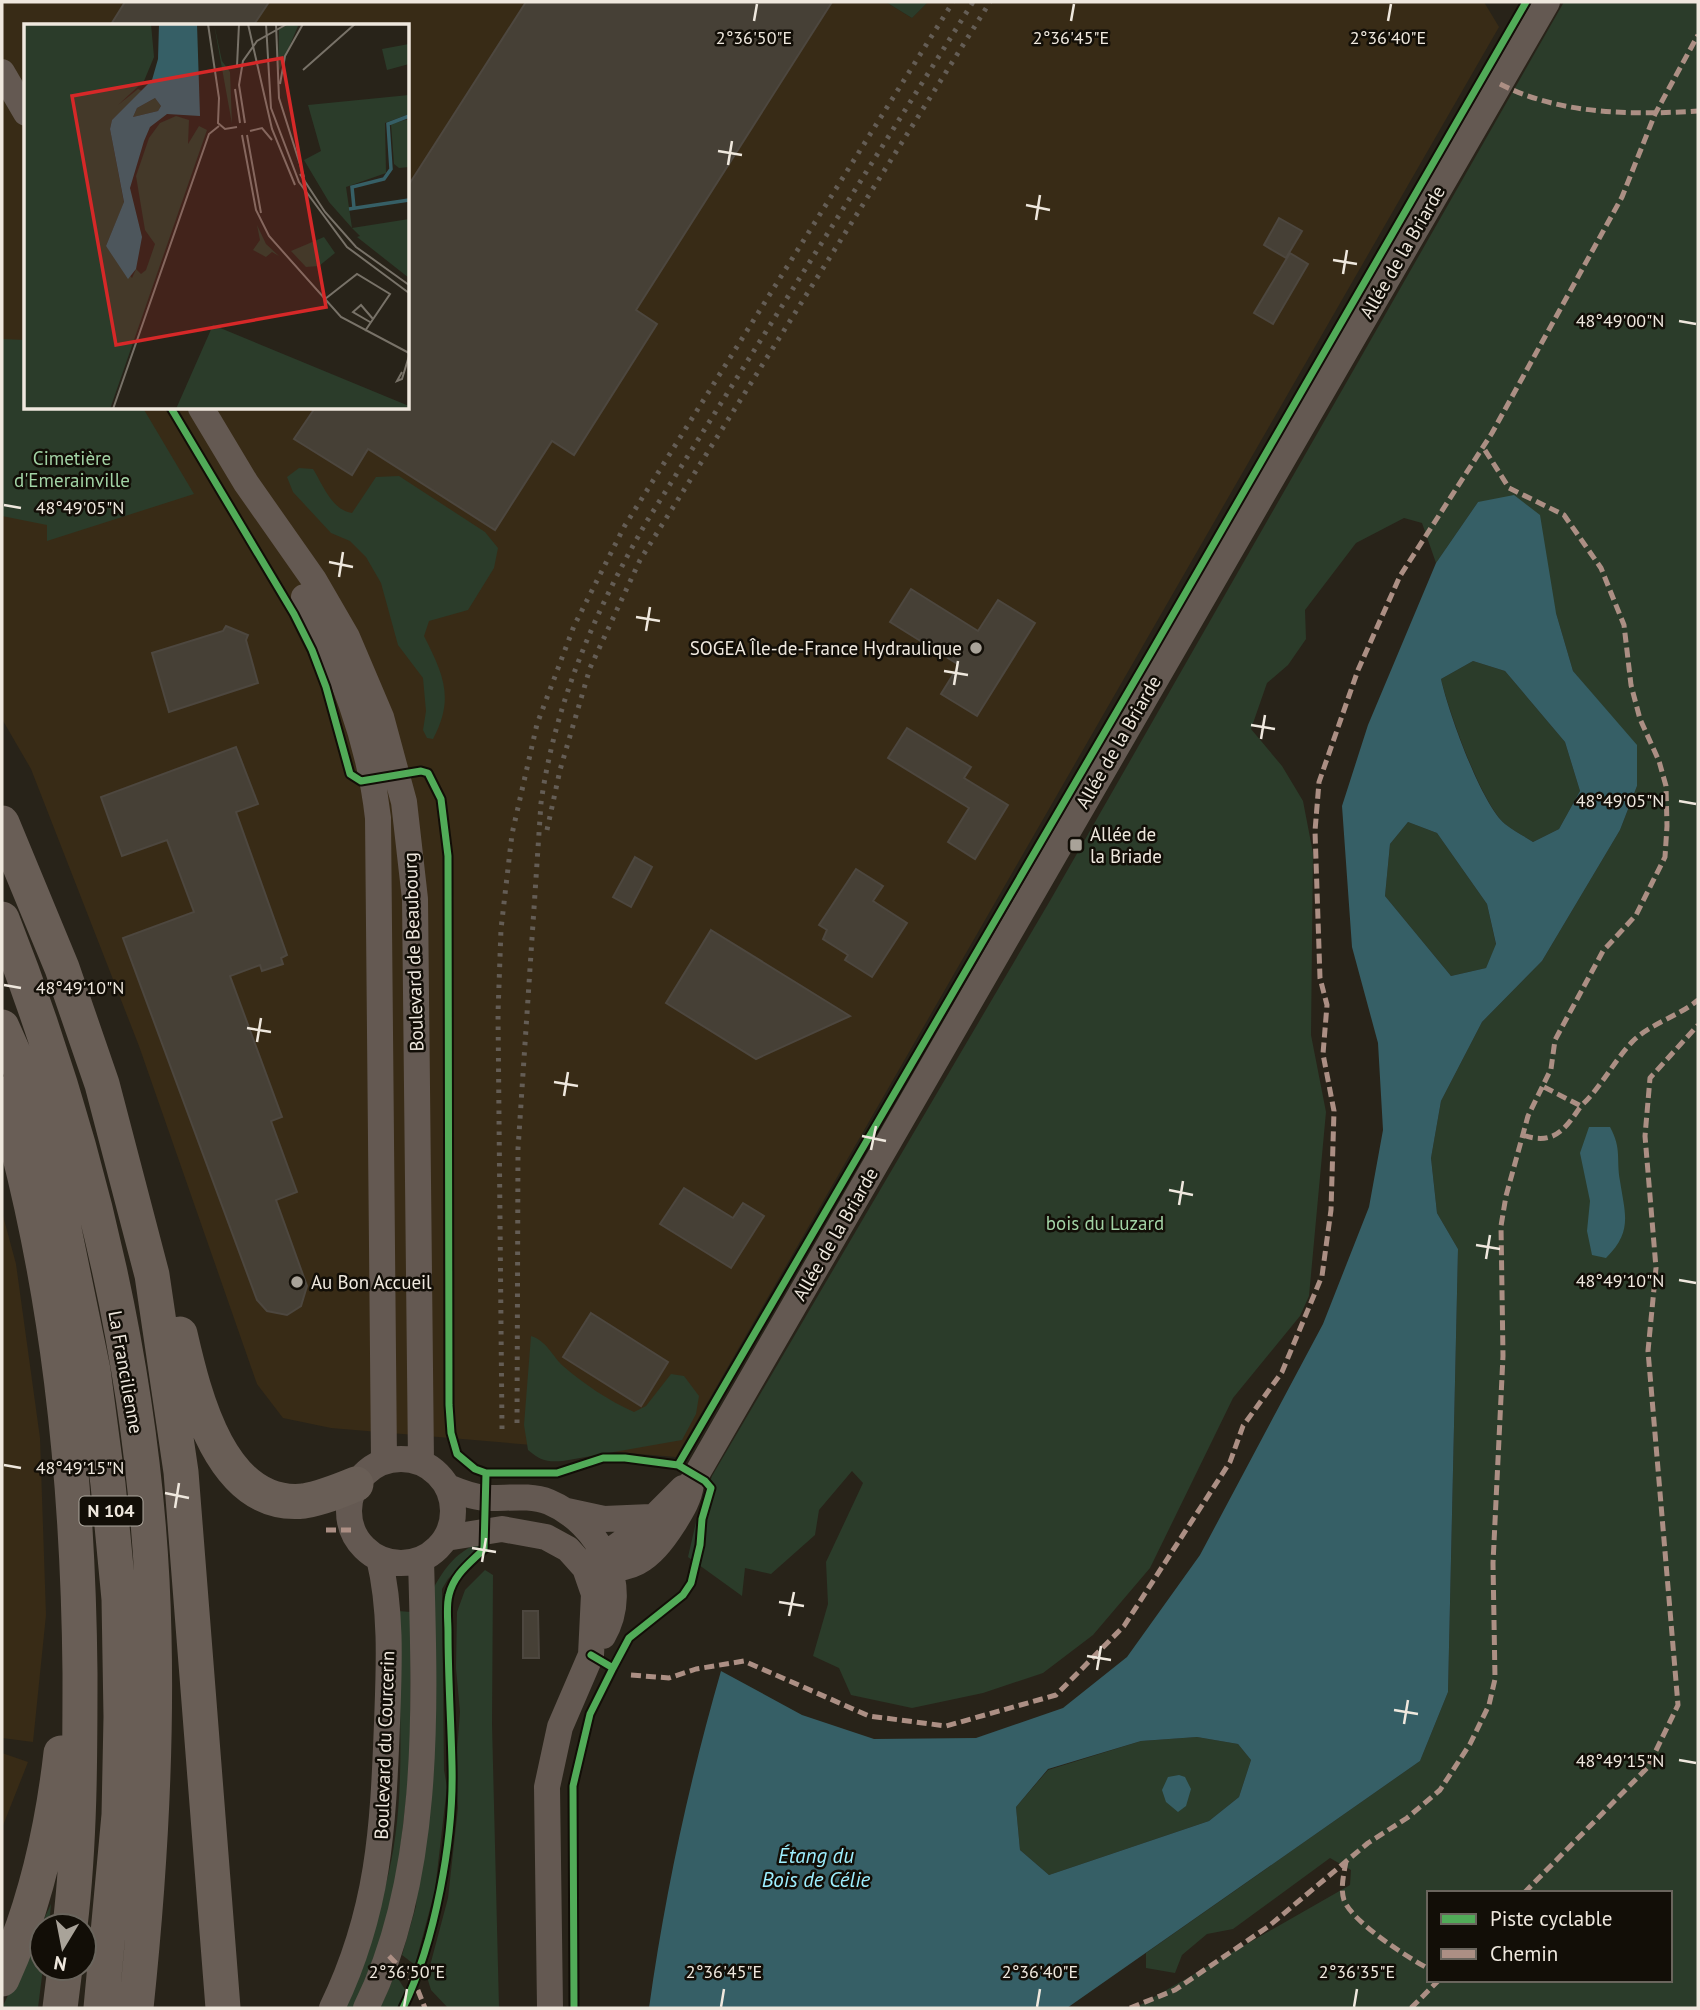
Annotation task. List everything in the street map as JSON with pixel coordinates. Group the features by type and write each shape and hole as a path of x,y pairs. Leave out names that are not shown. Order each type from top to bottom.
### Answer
{"highway":[{"path":"2,823 62,968 102,1084 152,1275 181,1472 223,2008"},
{"name":"La Francilienne","path":"2,919 40,1017 82,1158 127,1365 144,1484 154,1633 154,1804 136,2008"},
{"name":"La Francilienne","path":"2,1027 18,1063 51,1166 91,1356 108,1484 119,1599 121,1717 119,1815 101,2008"},
{"path":"2,1088 25,1169 55,1323 73,1466 79,1578 80,1705 79,1814 71,1912"},
{"path":"152,1275 172,1303 204,1416 230,1467 257,1490 287,1500 303,1501 356,1484"},
{"path":"2,1979 37,1886 49,1838 62,1738 80,1705"},
{"path":"60,2008 63,1982"}],"main road":[{"name":"Allée de la Briarde","path":"601,1565 651,1517 691,1484 1547,2"},
{"path":"2,72 24,110"},
{"name":"Boulevard de Beaubourg","path":"202,410 246,483 314,580 357,658 381,717 404,802 415,899 421,1462"},
{"name":"Boulevard de Beaubourg","path":"246,483 274,544 333,652 354,706 374,779 380,856 384,1461"},
{"path":"409,1459 421,1462 441,1477 448,1487 454,1504 453,1522 446,1538 421,1560 393,1563 379,1558 359,1542 352,1530 349,1507 356,1484 373,1467 384,1461 409,1459"},
{"name":"Allée de la Briarde","path":"601,1565 640,1562 656,1548 690,1496 691,1484"},
{"path":"448,1487 484,1498 547,1501 564,1510 587,1529 601,1565 612,1608 606,1630 591,1655 560,1727 547,1787 551,2008"},
{"path":"564,1510 604,1520 651,1517"},
{"path":"446,1538 485,1530 526,1531 601,1565"},
{"name":"Boulevard du Courcerin","path":"332,2008 361,1940 384,1820 388,1623 379,1558"},
{"name":"Boulevard du Courcerin","path":"366,2008 381,1979 397,1931 417,1825 421,1746 421,1560"}],"shaded area":[{"path":"2,2 886,2 912,18 928,2 1484,2 1499,27 676,1457 331,1428 283,1418 257,1384 139,1046 31,769 2,719"},
{"path":"2,1212 16,1264 40,1438 46,1615 33,1742 2,1738"},
{"path":"2,1753 28,1762 2,1828"}],"green space":[{"path":"886,2 928,2 912,18"},
{"name":"bois du Luzard","path":"1564,2 1698,2 1698,2008 1135,2008 1350,1885 1351,1870 1330,1858 1233,1929 1207,1934 1182,1955 1175,1973 1146,1968 1146,1953 1420,1761 1448,1692 1458,1249 1437,1213 1431,1158 1441,1101 1482,1022 1542,961 1620,830 1637,786 1604,708 1573,671 1556,613 1478,502 1436,563 1422,523 1404,518 1356,543 1305,610 1306,639 1288,665 1267,683 1251,729 1282,766 1303,801 1313,853 1311,1035 1326,1112 1309,1296 1300,1316 1233,1398 1150,1568 1093,1635 1043,1673 983,1693 912,1708 851,1695 839,1668 813,1656 828,1604 826,1562 863,1483 852,1471 819,1510 815,1535 771,1574 745,1568 742,1596 688,1557 696,1522 712,1476 1051,899"},
{"name":"Cimetière d'Emerainville","path":"2,339 24,340 24,410 144,410 194,494 47,541 47,525 2,516"},
{"path":"299,468 313,469 334,502 352,513 376,477 399,476 485,532 498,548 494,568 468,610 429,621 424,636 437,662 445,698 444,711 433,739 427,738 423,730 426,711 423,678 398,645 381,583 366,557 350,541 331,533 293,492 287,477"},
{"path":"1473,661 1505,671 1565,742 1580,791 1559,829 1533,842 1505,824 1496,813 1476,778 1451,713 1441,679"},
{"path":"1408,822 1437,833 1487,904 1496,945 1486,968 1451,976 1385,896 1390,844"},
{"path":"531,1336 541,1341 563,1366 579,1379 634,1412 646,1406 671,1374 684,1376 699,1396 696,1414 682,1440 563,1461 540,1459 528,1450 524,1425"},
{"path":"479,1543 480,1547 448,1579 442,1589 444,1770 447,1787 435,1890 415,1965 402,1955 416,1906 434,1587 453,1560"},
{"path":"485,1570 493,1575 492,1724 499,2008 448,2008 431,1990 427,1977 448,1898 458,1808 456,1764 460,1712 456,1668 457,1612 465,1590"},
{"path":"398,1611 411,1612 410,1765 394,1904 357,2008 342,2008 385,1887 397,1821 400,1786"},
{"path":"1197,1737 1238,1744 1251,1760 1239,1797 1209,1821 1049,1875 1020,1850 1016,1807 1048,1770 1141,1741"},
{"path":"28,1953 28,1982 41,1982 38,2008 2,2008"},
{"path":"395,1974 406,1991 399,2008 380,2008"}],"water":[{"name":"Étang du Bois de Célie","path":"1514,495 1540,515 1556,613 1573,671 1637,745 1637,786 1620,830 1542,961 1482,1022 1441,1101 1431,1158 1437,1213 1458,1249 1448,1692 1420,1761 1067,2008 649,2008 679,1838 721,1671 802,1715 874,1739 976,1738 1063,1708 1127,1657 1200,1555 1323,1324 1369,1207 1383,1130 1378,1043 1352,947 1342,806 1368,725 1436,563 1478,502","holes":["1473,661 1505,671 1565,742 1580,791 1559,829 1533,842 1505,824 1496,813 1476,778 1451,712 1441,679","1408,822 1437,833 1487,904 1496,944 1486,968 1451,976 1385,896 1390,844","1197,1737 1238,1744 1251,1760 1239,1797 1209,1821 1049,1875 1020,1850 1016,1807 1048,1769 1141,1741"]},
{"path":"1589,1127 1610,1127 1617,1148 1625,1222 1620,1239 1606,1258 1592,1255 1587,1231 1590,1201 1580,1153"},
{"path":"1168,1777 1185,1777 1191,1789 1186,1806 1178,1812 1166,1802 1162,1790"}],"building":[{"path":"125,2 269,2 254,24 111,24"},
{"path":"526,2 832,2 636,310 657,324 574,455 552,441 495,530 368,449 352,475 294,439 314,410 410,410 410,183"},
{"path":"1279,218 1302,231 1286,258 1264,245"},
{"path":"1290,253 1308,264 1273,324 1254,313"},
{"name":"SOGEA Île-de-France Hydraulique","path":"911,589 978,631 998,600 1035,623 977,716 941,694 959,665 890,622"},
{"path":"226,626 248,635 246,640 258,683 169,712 152,653 223,631"},
{"path":"907,728 971,767 964,778 1008,805 975,859 948,842 969,808 888,758"},
{"path":"236,747 258,804 236,812 287,955 281,958 283,964 262,971 260,965 230,976 282,1117 271,1121 297,1192 276,1200 307,1286 301,1306 287,1315 267,1311 257,1300 123,938 194,912 167,840 122,856 101,797"},
{"path":"635,857 652,867 631,907 613,897"},
{"path":"856,869 883,886 873,901 907,923 872,977 845,960 848,955 823,939 827,930 819,925"},
{"path":"711,930 850,1016 756,1059 666,1003"},
{"path":"684,1188 733,1218 743,1203 764,1216 731,1268 660,1224"},
{"path":"591,1313 668,1362 641,1406 563,1357"},
{"path":"523,1611 538,1611 539,1658 523,1658"}],"railway":[{"path":"502,1429 498,1013 501,929 512,834 537,724 574,626 624,527 953,2"},
{"path":"517,1423 518,1149 541,803 547,765 567,693 595,622 647,521 973,2"},
{"path":"547,830 560,770 590,668 640,560 990,2"}],"marked path":[{"path":"631,1675 669,1678 696,1669 744,1661 869,1716 946,1726 1056,1695 1124,1626 1230,1462 1243,1426 1282,1372 1322,1276 1331,1210 1334,1111 1323,1054 1327,1005 1320,978 1315,831 1319,782 1358,670 1400,576 1492,433 1622,197 1655,114 1698,35"},
{"path":"1500,84 1547,102 1597,111 1698,111"},
{"path":"1130,2008 1175,1990 1269,1926 1368,1843 1407,1818 1440,1790 1470,1744 1489,1705 1495,1679 1493,1563 1503,1356 1501,1226 1506,1196 1528,1116 1551,1069 1555,1040 1603,951 1636,915 1665,857 1667,826 1666,786 1659,761 1640,719 1631,685 1624,625 1601,568 1564,515 1509,488 1483,447"},
{"path":"1544,1087 1581,1106 1633,1041 1698,1000"},
{"path":"1526,1891 1648,1767 1678,1705 1648,1351 1656,1268 1645,1136 1650,1078 1698,1025"},
{"path":"1523,1135 1534,1138 1551,1137 1570,1122 1581,1106"},
{"path":"326,1530 352,1530"},
{"path":"1346,1861 1342,1891 1349,1909 1381,1938 1427,1968"},
{"path":"389,1956 415,1983 425,2008"},
{"path":"1411,2008 1437,1982"}],"cycle path":[{"path":"678,1465 1526,2"},
{"path":"172,410 294,614 312,650 326,687 350,774 361,781 421,771 428,773 441,799 448,856 449,1405 451,1433 457,1454 475,1469 486,1473 557,1473 603,1458 678,1465 705,1481 711,1488 702,1519 700,1545 691,1583 683,1595 629,1638 613,1668"},
{"path":"403,2008 433,1922 446,1857 452,1794 448,1604 451,1588 458,1575 484,1549 486,1473"},
{"path":"574,2008 573,1786 590,1714 613,1668 591,1655"}],"place":[{"name":"SOGEA Île-de-France Hydraulique","path":"976,648"},
{"name":"Allée de la Briade","path":"1076,845"},
{"name":"Au Bon Accueil","path":"297,1282"}]}
